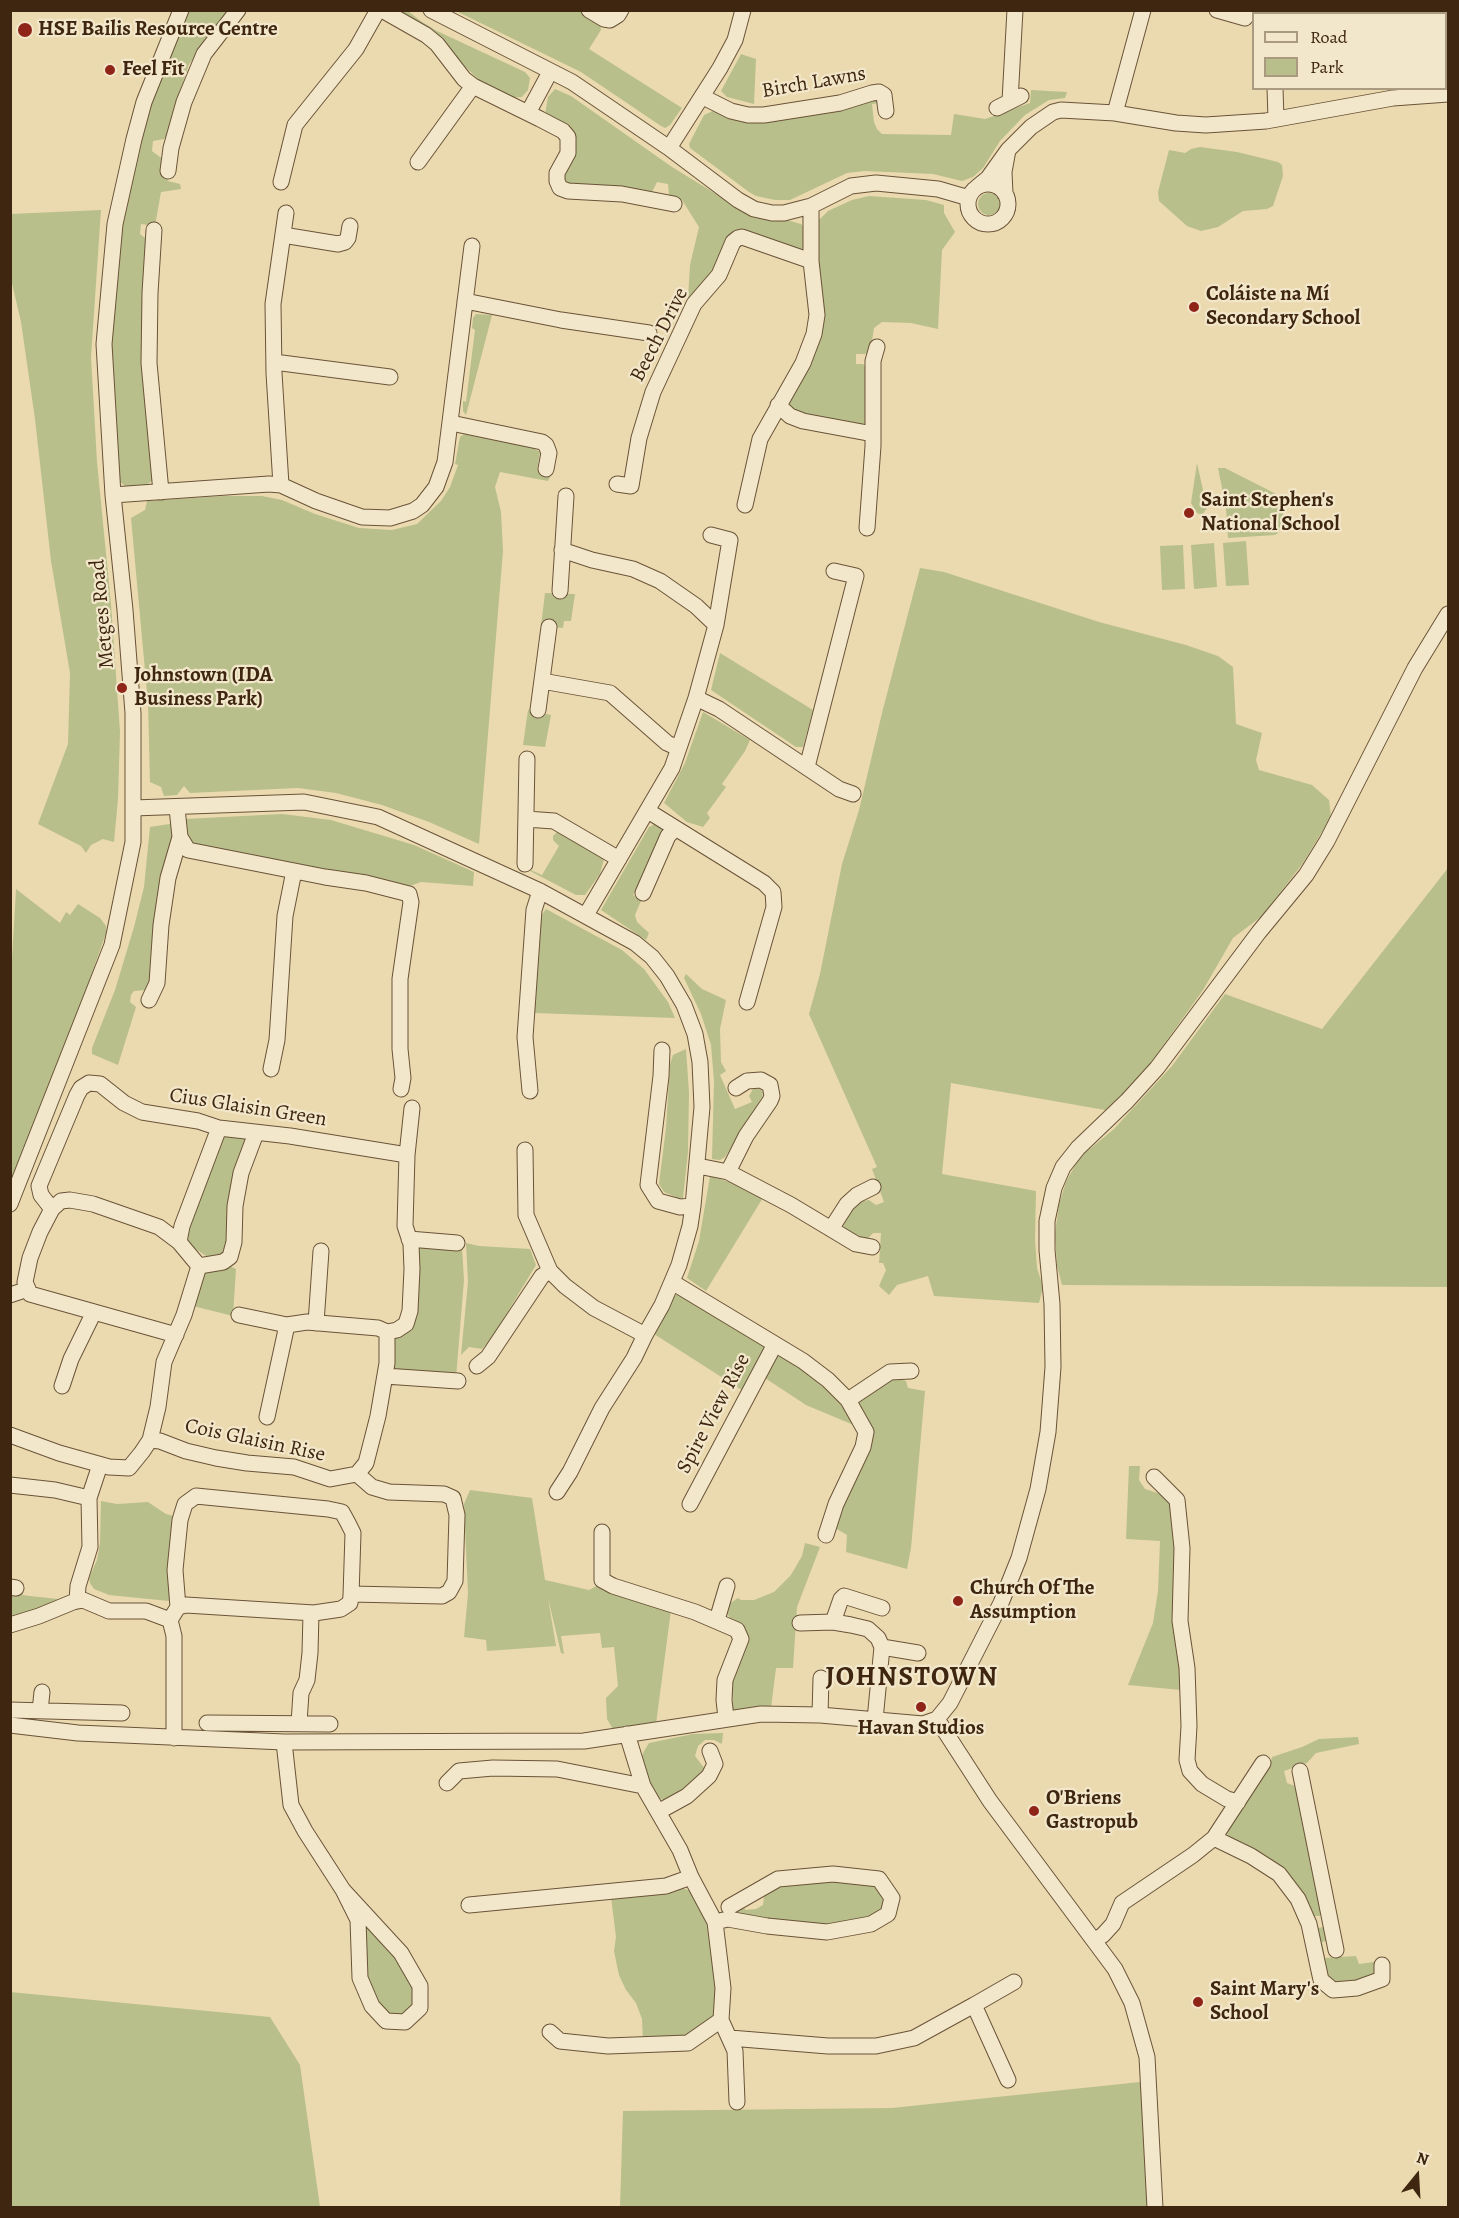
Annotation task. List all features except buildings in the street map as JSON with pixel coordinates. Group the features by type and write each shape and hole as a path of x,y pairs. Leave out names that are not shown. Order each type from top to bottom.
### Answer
{"street":[{"name":"Metges Road","path":"10,1204 112,945 133,842 132,713 125,610 113,495 104,344 115,224 134,139 144,102 181,10"},
{"path":"168,171 171,148 184,102 204,54 238,10"},
{"path":"281,182 295,125 356,49 380,10 426,35 437,44 473,87 562,131 568,137 568,153 557,173 556,181 560,188 567,191 666,197"},
{"path":"431,10 572,82 753,209 784,213 811,206 850,186 876,183 973,193 989,184 1001,189 1005,194"},
{"path":"589,10 610,20 621,10"},
{"path":"669,148 703,97 735,40 742,10"},
{"path":"1009,102 1015,10"},
{"path":"1115,113 1143,10"},
{"path":"1217,10 1245,18 1251,10"},
{"path":"528,113 550,72"},
{"path":"418,162 473,87"},
{"path":"1275,90 1276,119"},
{"name":"Birch Lawns","path":"703,97 731,111 748,115 764,115 840,103 879,93 884,95 886,111"},
{"path":"1008,150 1004,172 1005,194 1008,202 1006,213 997,222 984,224 969,212 973,193 988,178 1008,150 1031,127 1053,112 1069,110 1115,113 1191,125 1276,119 1393,98 1449,94"},
{"path":"745,505 759,439 803,363 814,334 817,315 811,261 811,206"},
{"path":"281,485 273,304 286,213"},
{"path":"283,235 338,244 345,242 348,238 350,226"},
{"path":"154,230 148,363 161,492"},
{"name":"Beech Drive","path":"617,484 631,486 639,438 653,392 694,304 719,275 733,242 738,238 748,238 811,261"},
{"path":"113,495 256,484 281,485 316,501 362,516 390,518 413,511 430,497 442,475 451,423 472,246"},
{"path":"465,301 561,320 649,333"},
{"path":"867,528 873,434 870,356"},
{"path":"274,362 390,377"},
{"path":"778,405 790,416 803,421 873,434"},
{"path":"451,423 542,442 549,453 546,469"},
{"path":"560,591 566,496"},
{"path":"586,915 672,768 696,698 717,625 730,540 711,535"},
{"path":"562,550 592,560 633,569 660,581 696,606 717,625"},
{"path":"807,767 856,576 834,571"},
{"path":"10,1725 78,1733 284,1742 584,1741 761,1714 820,1715 923,1724 937,1719 950,1703 1001,1604 1019,1558 1038,1489 1048,1432 1053,1367 1047,1221 1054,1188 1059,1177 1078,1148 1127,1101 1157,1068 1259,932 1306,875 1328,841 1414,668 1449,614"},
{"path":"538,710 549,627"},
{"path":"542,681 610,693 668,743 678,748"},
{"path":"696,698 719,709 839,789 853,794"},
{"path":"525,864 527,759"},
{"path":"133,808 304,802 378,817 540,891 586,915 644,950 667,976 684,1005 695,1034 701,1072 702,1107 698,1166 685,1245 672,1282 634,1358 602,1408 570,1472 557,1491"},
{"path":"149,1000 157,983 161,924 168,878 180,837 177,808"},
{"path":"648,811 764,883 772,892 774,907 747,1002"},
{"path":"526,819 554,820 619,859"},
{"path":"643,893 668,836 675,829"},
{"path":"180,837 188,850 366,883 409,894 411,902 399,978 400,1049 403,1078 401,1089"},
{"path":"271,1069 277,1040 285,916 294,871"},
{"path":"531,1091 525,1037 534,910 540,891"},
{"path":"662,1050 648,1185 658,1202 680,1207 693,1206"},
{"path":"728,1172 746,1136 772,1096 770,1085 761,1080 754,1079 736,1088"},
{"name":"Cius Glaisin Green","path":"52,1209 41,1195 39,1186 77,1095 81,1088 89,1083 100,1084 124,1104 142,1112 198,1121 219,1128 290,1136 407,1155"},
{"path":"239,1315 288,1325 307,1322 378,1328 387,1332 397,1330 406,1324 410,1311 412,1269 409,1239 405,1226 407,1155 412,1108"},
{"path":"179,1242 186,1215 219,1128"},
{"path":"199,1266 223,1262 230,1257 234,1242 235,1206 241,1173 256,1133"},
{"path":"525,1150 526,1215 550,1271 565,1286 594,1308 645,1335"},
{"path":"698,1166 728,1172 790,1204 856,1244 872,1247"},
{"path":"831,1229 847,1204 857,1195 873,1187"},
{"path":"176,1335 30,1294 26,1282 30,1258 52,1209 61,1201 70,1200 93,1204 159,1227 179,1242 199,1266"},
{"path":"409,1239 457,1243"},
{"path":"316,1323 321,1251"},
{"path":"10,1435 100,1465 129,1467 150,1440 158,1407 164,1362 184,1315 199,1266"},
{"path":"477,1366 488,1358 542,1276 550,1271"},
{"path":"672,1282 803,1361 828,1380 848,1400 866,1432 863,1447 836,1504 826,1534"},
{"path":"10,1295 28,1289"},
{"path":"62,1386 71,1359 94,1312"},
{"path":"267,1417 288,1325"},
{"path":"351,1594 442,1596 449,1592 455,1581 457,1515 453,1498 444,1494 389,1491 372,1487 357,1474 366,1463 378,1416 385,1376 387,1332"},
{"name":"Spire View Rise","path":"690,1504 775,1344"},
{"path":"848,1400 890,1372 911,1371"},
{"path":"385,1376 458,1381"},
{"name":"Cois Glaisin Rise","path":"150,1440 216,1458 294,1467 330,1479 357,1474"},
{"path":"77,1601 78,1586 90,1546 89,1498 100,1465"},
{"path":"1154,1477 1177,1500 1182,1548 1180,1621 1187,1668 1189,1726 1187,1760 1190,1771 1202,1784 1227,1799 1238,1802"},
{"path":"10,1485 55,1490 89,1498"},
{"path":"10,1625 83,1600 109,1611 174,1614 199,1605 310,1613 341,1609 350,1603 353,1533 342,1512 196,1496 185,1504 180,1520 175,1570 174,1614 174,1738"},
{"path":"602,1532 602,1580 613,1586 717,1620 737,1630 741,1639 725,1680 726,1718"},
{"path":"717,1620 727,1586"},
{"path":"833,1622 844,1596 882,1608"},
{"path":"299,1723 300,1700 307,1680 310,1653 310,1613"},
{"path":"800,1623 833,1622 868,1629 878,1638 882,1647 875,1720"},
{"path":"882,1647 918,1653"},
{"path":"820,1715 821,1678"},
{"path":"40,1711 42,1692"},
{"path":"10,1710 122,1713"},
{"path":"937,1719 990,1801 1115,1969 1131,2003 1147,2057 1155,2208"},
{"path":"207,1723 330,1724"},
{"path":"627,1734 644,1786 680,1850 691,1877 715,1922 723,1988 721,2020 735,2051 737,2102"},
{"path":"284,1742 291,1805 304,1831 343,1890 358,1920 360,1978 372,2007 386,2021 405,2022 420,2008 420,1986 401,1953 343,1890"},
{"path":"658,1812 687,1796 709,1776 715,1764 710,1751"},
{"path":"1095,1940 1113,1923 1122,1903 1193,1856 1214,1838 1263,1763"},
{"path":"447,1783 459,1771 504,1768 557,1769 644,1786"},
{"path":"1300,1772 1336,1950"},
{"path":"1214,1838 1251,1856 1280,1874 1298,1899 1309,1924 1321,1980 1333,1990 1357,1988 1382,1979 1382,1965"},
{"path":"715,1922 728,1919 767,1926 827,1932 871,1924 888,1914 892,1898 879,1879 833,1874 778,1879 729,1906"},
{"path":"470,1905 666,1886 691,1877"},
{"path":"1309,1924 1329,1918"},
{"path":"730,2038 828,2046 876,2046 914,2038 1014,1982"},
{"path":"974,2005 1008,2080"},
{"path":"550,2032 560,2041 608,2046 688,2043 721,2020"}],"green space":[{"path":"185,11 233,11 189,64 168,134 164,139 153,141 152,151 164,160 164,175 168,181 180,184 181,189 161,192 155,226 141,224 140,234 146,239 154,475 152,481 146,485 125,486 120,482 117,463 110,361 117,250 144,115"},
{"path":"392,11 408,11 437,31 525,72 530,78 528,90 522,97 509,98 481,82 452,54"},
{"path":"456,11 580,11 600,24 601,30 589,49 682,108 670,125 665,128 581,72"},
{"path":"741,54 756,59 754,104 727,97 721,91"},
{"path":"555,89 571,96 672,167 734,205 801,224 805,228 805,245 802,249 797,249 738,230 730,236 719,265 688,298 690,265 699,227 682,200 669,195 668,184 657,182 652,192 565,183 562,179 572,156 545,114 548,97"},
{"path":"1031,90 1067,92 1065,98 1049,100 1025,115 1000,141 983,168 973,177 962,181 933,174 865,171 847,173 790,200 775,200 749,192 690,148 689,144 704,115 715,108 730,115 877,99 879,103 872,104 874,122 882,134 951,135 954,114 985,119 1030,103"},
{"path":"1200,147 1237,152 1282,165 1283,176 1273,206 1267,209 1243,211 1218,227 1201,231 1187,226 1159,201 1158,192 1169,150 1185,153"},
{"path":"989,193 997,196 1000,204 997,212 989,215 981,212 978,204 981,196"},
{"path":"869,196 926,200 944,205 944,213 955,232 942,250 938,329 911,323 882,322 874,328 872,341 866,354 856,354 856,364 863,364 867,369 867,427 793,413 788,404 802,376 817,270 817,219 852,200"},
{"path":"101,210 91,357 97,462 111,604 120,732 114,842 103,839 91,845 86,853 81,846 38,824 68,744 70,673 51,561 35,419 21,322 11,279 10,214"},
{"path":"476,314 492,315 466,415 463,411 463,401 466,402 475,330 472,328 473,318"},
{"path":"464,434 533,448 540,452 537,470 552,473 548,481 500,472 495,487 501,512 503,551 479,844 382,805 336,793 298,788 190,793 184,786 177,795 164,796 161,787 150,782 148,703 131,518 145,510 147,501 262,496 282,500 315,514 359,528 392,530 417,524 441,501 450,487 458,465 455,464 460,437"},
{"path":"1197,463 1207,508 1202,515 1197,513 1191,503"},
{"path":"1218,468 1225,468 1280,496 1284,523 1278,533 1228,538 1226,508"},
{"path":"1246,541 1249,585 1226,586 1223,543"},
{"path":"1214,543 1217,587 1194,589 1191,545"},
{"path":"1183,545 1185,589 1162,590 1160,546"},
{"path":"920,568 944,572 1099,622 1218,656 1233,667 1236,724 1262,733 1256,760 1259,770 1312,785 1329,800 1331,817 1303,863 1262,916 1233,938 1203,990 1145,1071 1134,1085 1105,1110 951,1083 942,1174 1036,1191 1037,1268 1043,1287 1039,1303 934,1296 928,1276 897,1285 889,1295 879,1286 886,1270 883,1263 879,1263 881,1233 873,1233 865,1242 844,1228 843,1223 857,1202 869,1200 876,1205 884,1202 872,1169 877,1167 809,1014 820,974 842,864 859,810"},
{"path":"545,593 575,594 571,621 564,621 563,628 541,626"},
{"path":"720,653 813,710 803,747 796,747 711,690"},
{"path":"528,710 551,715 545,747 523,745"},
{"path":"703,712 750,740 722,784 726,787 707,813 710,818 703,827 687,822 664,803 685,763"},
{"path":"282,814 331,820 414,845 474,872 473,886 421,882 410,886 195,845 186,835 185,819"},
{"path":"176,823 153,973 147,990 134,991 131,995 130,1002 136,1007 118,1065 92,1054 92,1048 115,990 134,927 144,887 150,827"},
{"path":"655,824 664,829 643,879 633,895 641,901 635,915 637,922 649,933 646,940 601,910 649,827"},
{"path":"563,831 604,859 600,874 585,895 576,895 513,862 542,875 559,846 553,840 553,836"},
{"path":"1448,868 1448,1287 1062,1285 1057,1266 1055,1234 1059,1204 1066,1182 1079,1158 1114,1129 1172,1066 1225,994 1322,1029"},
{"path":"16,889 60,923 66,912 70,915 78,904 100,918 106,926 106,933 11,1182 10,994"},
{"path":"546,909 622,950 644,969 668,1002 675,1018 534,1013 541,916"},
{"path":"686,974 702,989 726,1000 720,1029 721,1062 726,1071 720,1075 735,1109 752,1102 749,1096 753,1089 763,1092 725,1157 720,1160 712,1159 714,1081 711,1045 701,1014 684,978"},
{"path":"686,1049 689,1093 688,1152 683,1198 678,1198 664,1192 659,1184 666,1128 670,1064 673,1055"},
{"path":"224,1134 248,1138 226,1252 218,1257 206,1256 187,1243 187,1230"},
{"path":"710,1176 764,1196 706,1291 687,1278 699,1241"},
{"path":"466,1243 530,1249 536,1265 493,1336 482,1349 469,1347 461,1355 468,1282"},
{"path":"418,1247 462,1247 464,1280 456,1378 398,1371 392,1367 394,1339 397,1335"},
{"path":"228,1265 236,1269 233,1316 193,1306 203,1273"},
{"path":"679,1293 763,1343 766,1352 745,1392 654,1334 673,1297"},
{"path":"776,1356 785,1356 835,1393 856,1426 806,1405 765,1378"},
{"path":"896,1378 906,1381 908,1388 925,1391 911,1548 907,1569 846,1552 847,1535 835,1528 835,1517 868,1446 858,1403 889,1379"},
{"path":"1129,1466 1140,1466 1139,1480 1145,1489 1167,1496 1173,1505 1181,1690 1128,1685 1153,1623 1158,1591 1160,1541 1126,1539"},
{"path":"470,1490 532,1498 545,1580 589,1590 600,1584 671,1610 656,1724 614,1731 607,1719 606,1698 618,1686 614,1647 602,1648 600,1633 561,1636 564,1654 561,1653 548,1598 556,1646 487,1651 486,1640 464,1637 468,1594 464,1504"},
{"path":"101,1501 117,1504 148,1502 166,1514 174,1516 169,1601 109,1595 94,1589 89,1578 97,1560 100,1543"},
{"path":"805,1543 820,1547 797,1607 793,1668 776,1668 771,1708 733,1710 732,1680 736,1667 731,1619 728,1615 729,1604 738,1598 754,1600 774,1592 791,1575 802,1556"},
{"path":"11,1590 20,1591 23,1595 58,1599 11,1618"},
{"path":"723,1733 722,1744 714,1740 705,1740 698,1746 695,1756 705,1769 700,1776 672,1797 663,1800 654,1795 641,1759 649,1743 693,1734"},
{"path":"1358,1737 1359,1744 1316,1753 1307,1763 1284,1771 1287,1783 1295,1786 1300,1792 1322,1910 1320,1916 1314,1916 1309,1912 1305,1901 1229,1840 1227,1832 1270,1764 1272,1757 1319,1739"},
{"path":"870,1881 883,1893 887,1903 874,1918 829,1926 810,1926 733,1914 740,1904 746,1910 756,1909 763,1905 766,1893 789,1882"},
{"path":"682,1888 691,1891 705,1914 716,1986 714,2019 686,2036 643,2041 642,2019 636,2003 626,1990 619,1975 614,1951 616,1937 611,1897"},
{"path":"362,1921 398,1957 415,1988 414,2008 398,2019 381,2009 365,1979"},
{"path":"1324,1927 1327,1936 1326,1941 1322,1942 1325,1958 1356,1956 1359,1964 1374,1962 1375,1971 1372,1977 1355,1983 1334,1985 1327,1980 1317,1928"},
{"path":"10,1992 270,2017 300,2065 320,2207 11,2207"},
{"path":"1140,2082 1148,2133 1147,2207 620,2208 623,2111 892,2108"}],"place":[{"name":"HSE Bailis Resource Centre","path":"25,30"},
{"name":"Feel Fit","path":"110,70"},
{"name":"Coláiste na Mí Secondary School","path":"1194,307"},
{"name":"Saint Stephen's National School","path":"1189,513"},
{"name":"Johnstown (IDA Business Park)","path":"122,688"},
{"name":"Church Of The Assumption","path":"958,1601"},
{"name":"Havan Studios","path":"921,1707"},
{"name":"O'Briens Gastropub","path":"1034,1811"},
{"name":"Saint Mary's School","path":"1198,2002"}],"district":[{"name":"JOHNSTOWN","path":"912,1678"}]}
